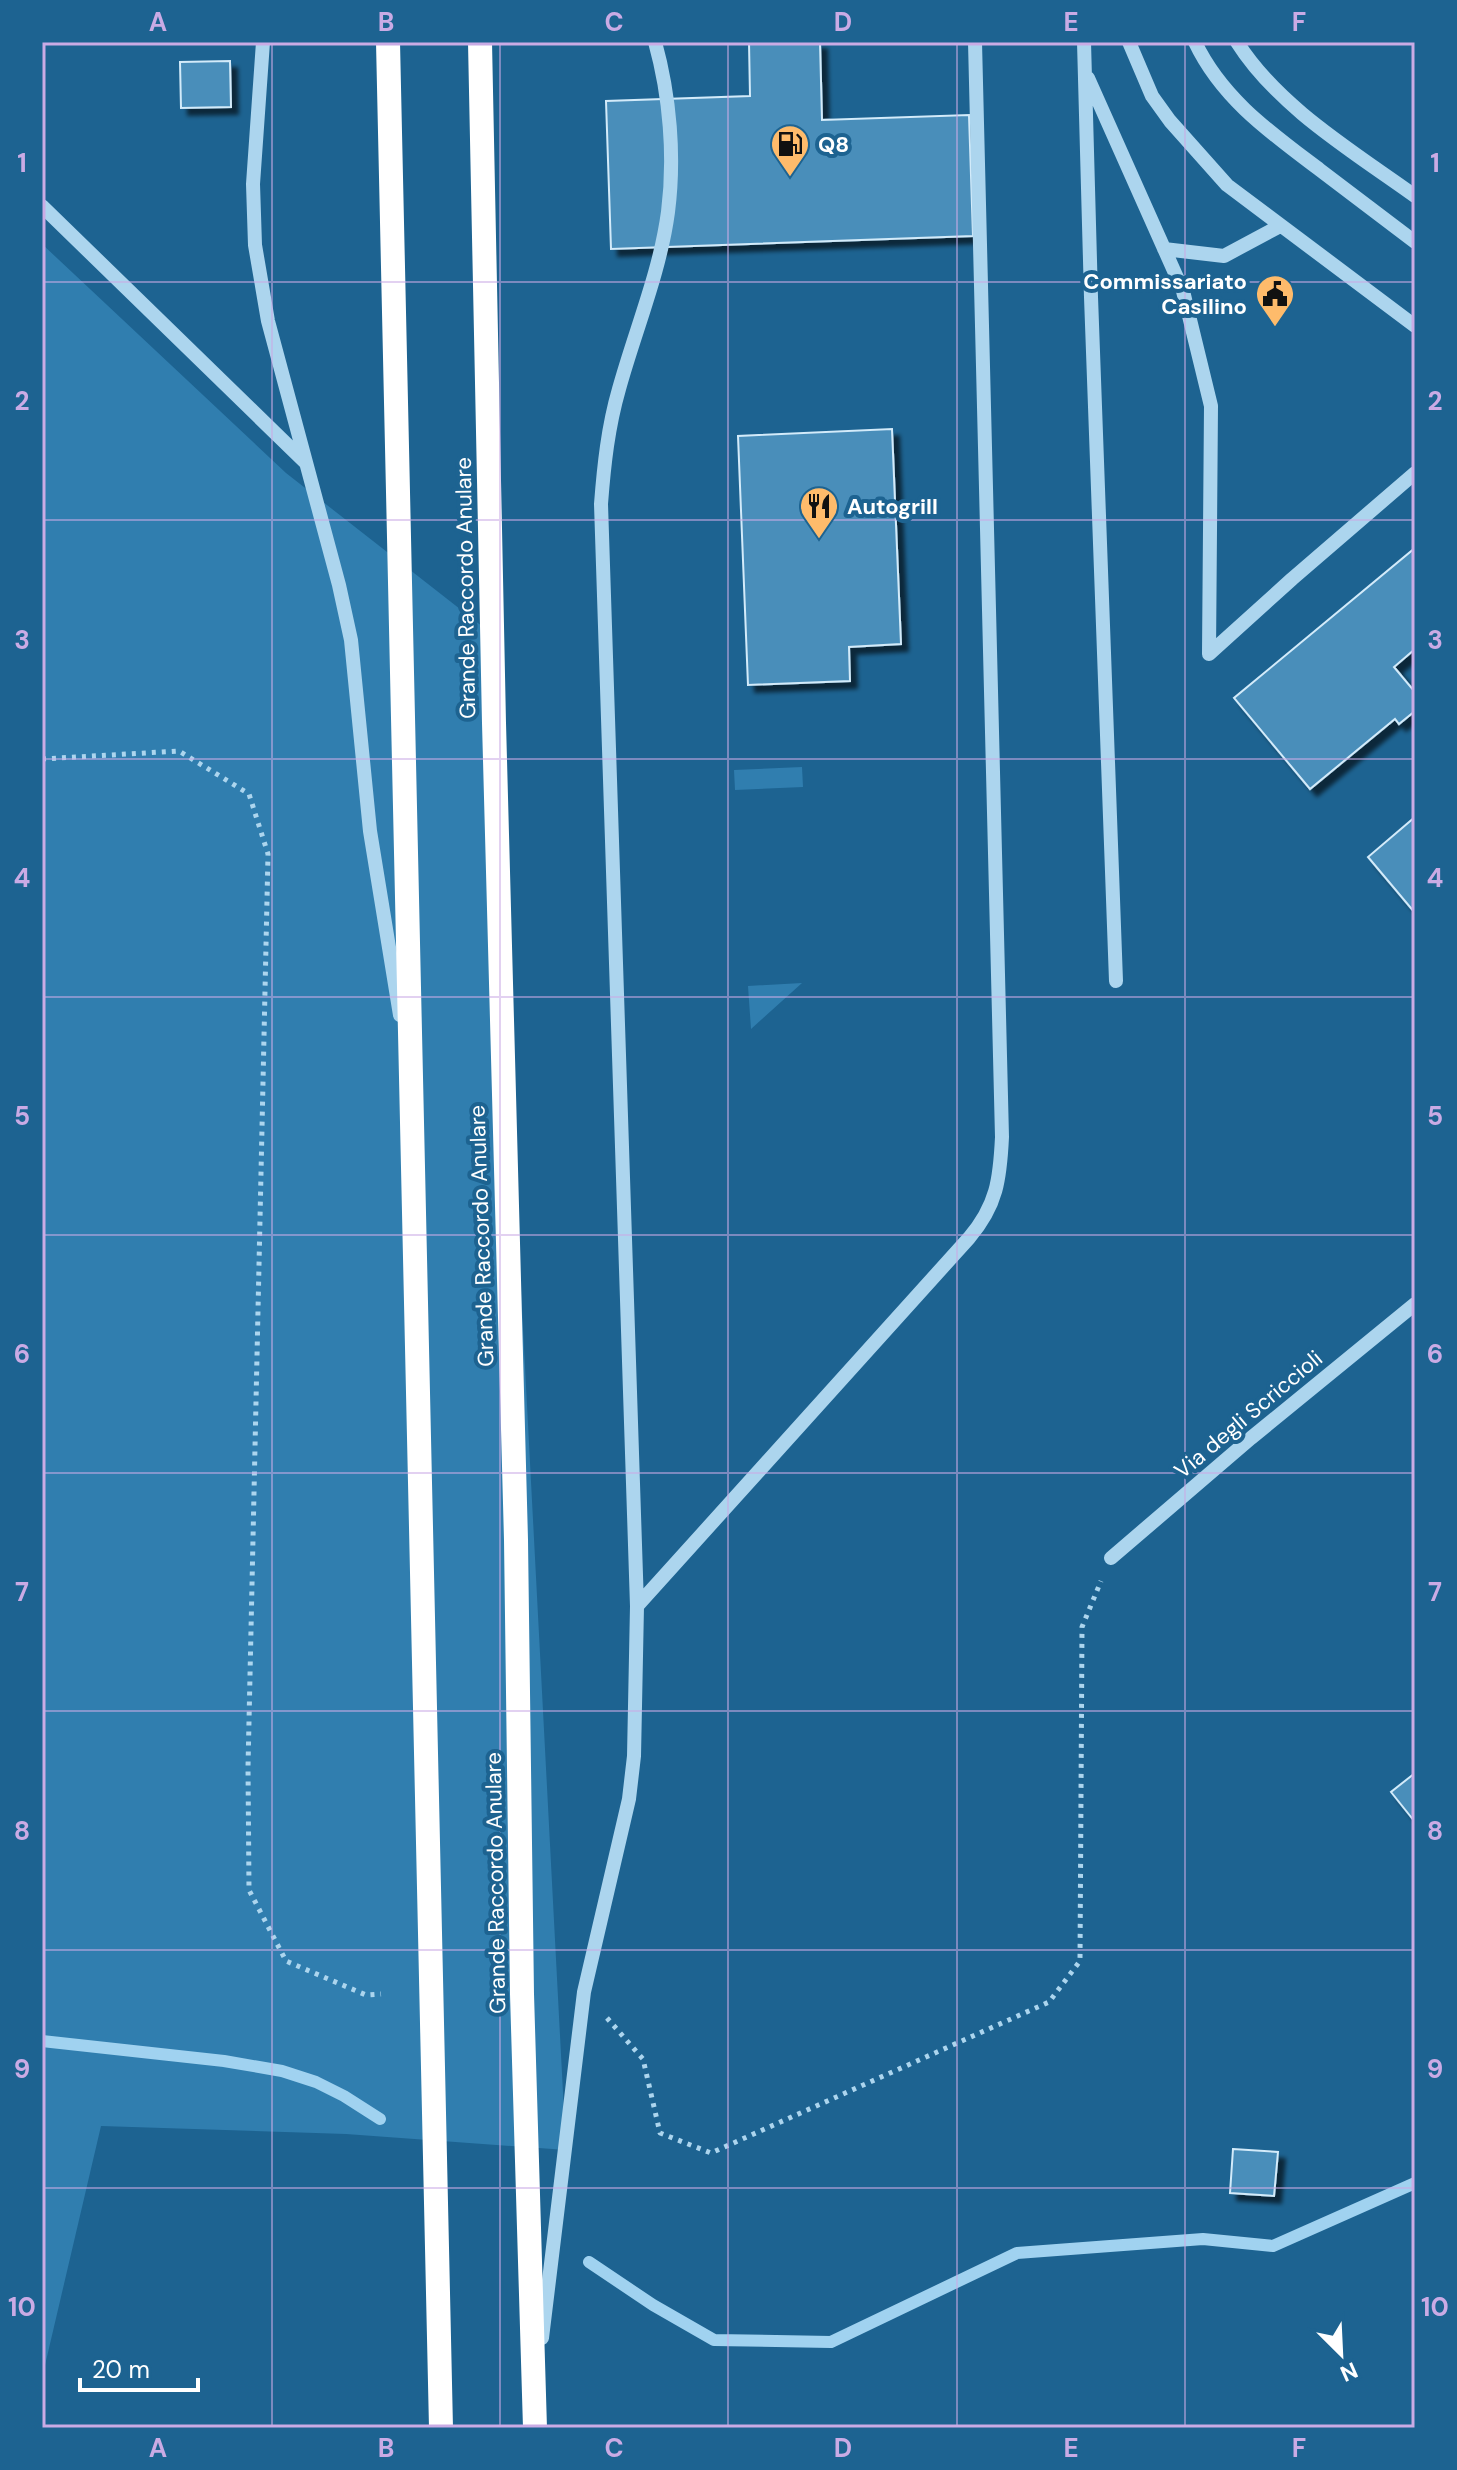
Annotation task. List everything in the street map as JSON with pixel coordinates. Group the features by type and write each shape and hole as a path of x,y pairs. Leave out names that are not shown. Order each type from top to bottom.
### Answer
{"highway":[{"path":"388,42 441,2428"},
{"name":"Grande Raccordo Anulare","path":"480,42 493,708 516,1540 522,1994 535,2428"}],"street":[{"path":"263,42 253,184 255,245 268,321 351,640 370,831 410,1075"},
{"path":"535,2394 584,1992 621,1841 634,1756 637,1606 601,504 609,427 660,251 668,212 668,121 663,69 655,42"},
{"path":"637,1606 969,1238 996,1196 1002,1137 975,42"},
{"path":"1084,42 1116,981"},
{"path":"1129,42 1152,96 1227,185 1415,326"},
{"path":"1195,42 1214,76 1241,107 1415,242"},
{"path":"1237,42 1269,83 1329,135 1415,196"},
{"path":"1085,70 1183,291 1211,406 1209,654 1415,473"},
{"path":"42,206 305,462"},
{"path":"1164,249 1224,256 1280,226"},
{"name":"Via degli Scriccioli","path":"1111,1558 1415,1304"}],"path":[{"path":"42,759 179,751 249,794 268,854 248,1767 249,1890 286,1961 366,1995 381,1994"},
{"path":"584,1992 643,2059 660,2133 711,2153 1049,2002 1080,1961 1082,1627 1111,1558"}],"shaded area":[{"path":"42,244 286,473 492,634 496,813 566,2150 346,2134 101,2126 42,2378"},
{"path":"802,767 803,787 735,790 734,770"},
{"path":"802,983 751,1029 748,986"}],"building":[{"name":"Q8","path":"749,42 820,42 822,120 969,115 973,236 611,249 606,101 750,96"},
{"path":"230,61 231,107 181,108 180,62"},
{"name":"Autogrill","path":"892,429 901,644 849,647 850,681 748,685 738,436"},
{"path":"1415,548 1415,649 1394,667 1415,692 1415,711 1399,724 1395,719 1310,789 1234,698"},
{"path":"1415,817 1415,913 1368,857"},
{"path":"1415,1773 1415,1822 1391,1792"},
{"path":"1233,2149 1278,2152 1274,2196 1230,2193"}],"waterway":[{"path":"42,2041 224,2061 282,2071 316,2082 380,2119"},
{"path":"589,2262 653,2305 714,2340 831,2342 1017,2253 1203,2239 1273,2246 1415,2183"}],"place":[{"name":"Q8","path":"790,178"},
{"name":"Commissariato Casilino","path":"1275,328"},
{"name":"Autogrill","path":"819,540"}]}
